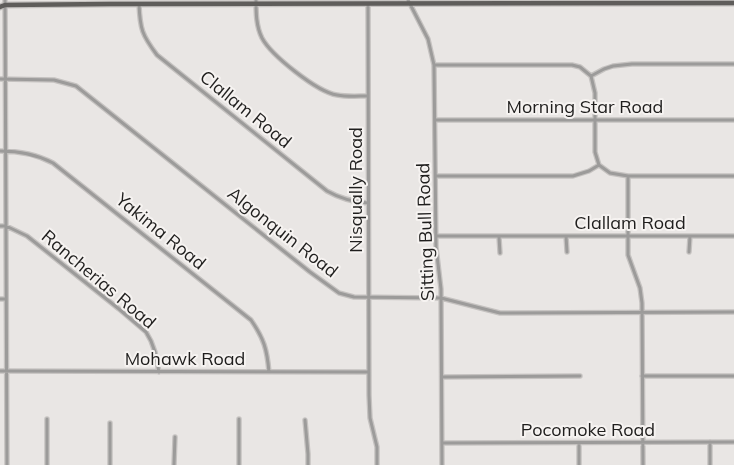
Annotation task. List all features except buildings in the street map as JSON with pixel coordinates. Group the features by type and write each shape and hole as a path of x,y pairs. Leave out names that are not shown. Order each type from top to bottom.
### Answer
{"main road":[{"path":"2,4 566,2 734,4"}],"street":[{"path":"256,2 258,26 262,38 278,58 308,81 335,95 368,96"},
{"name":"Sitting Bull Road","path":"409,2 428,39 434,65 436,236 441,298 442,465"},
{"path":"2,4 5,79 7,465"},
{"name":"Clallam Road","path":"139,4 140,25 147,41 157,55 328,191 348,201 368,203"},
{"name":"Nisqually Road","path":"368,4 369,372 370,418 377,447 377,465"},
{"path":"590,76 613,66 632,64 734,64"},
{"path":"434,65 572,65 580,67 590,76 595,93 595,152 599,165 610,173 628,176 734,176"},
{"name":"Algonquin Road","path":"0,79 54,80 76,86 339,293 369,298 441,298 500,313 734,312"},
{"name":"Morning Star Road","path":"436,120 734,120"},
{"name":"Yakima Road","path":"0,151 39,156 53,163 251,320 264,341 269,372"},
{"path":"436,176 573,176 589,171 599,165"},
{"path":"628,176 628,255 640,288 642,312 643,465"},
{"name":"Rancherias Road","path":"0,226 6,226 27,236 146,332 155,352 159,372"},
{"name":"Clallam Road","path":"436,236 734,236"},
{"path":"566,236 567,252"},
{"path":"689,252 690,236"},
{"path":"499,237 500,253"},
{"path":"0,299 6,299"},
{"name":"Mohawk Road","path":"0,371 369,372"},
{"path":"442,377 580,376"},
{"path":"642,376 734,376"},
{"path":"46,419 47,465"},
{"path":"239,419 239,465"},
{"path":"305,420 308,465"},
{"path":"110,422 110,465"},
{"path":"174,465 175,437"},
{"path":"710,442 710,465"},
{"name":"Pocomoke Road","path":"442,443 734,442"},
{"path":"579,443 579,465"}]}
